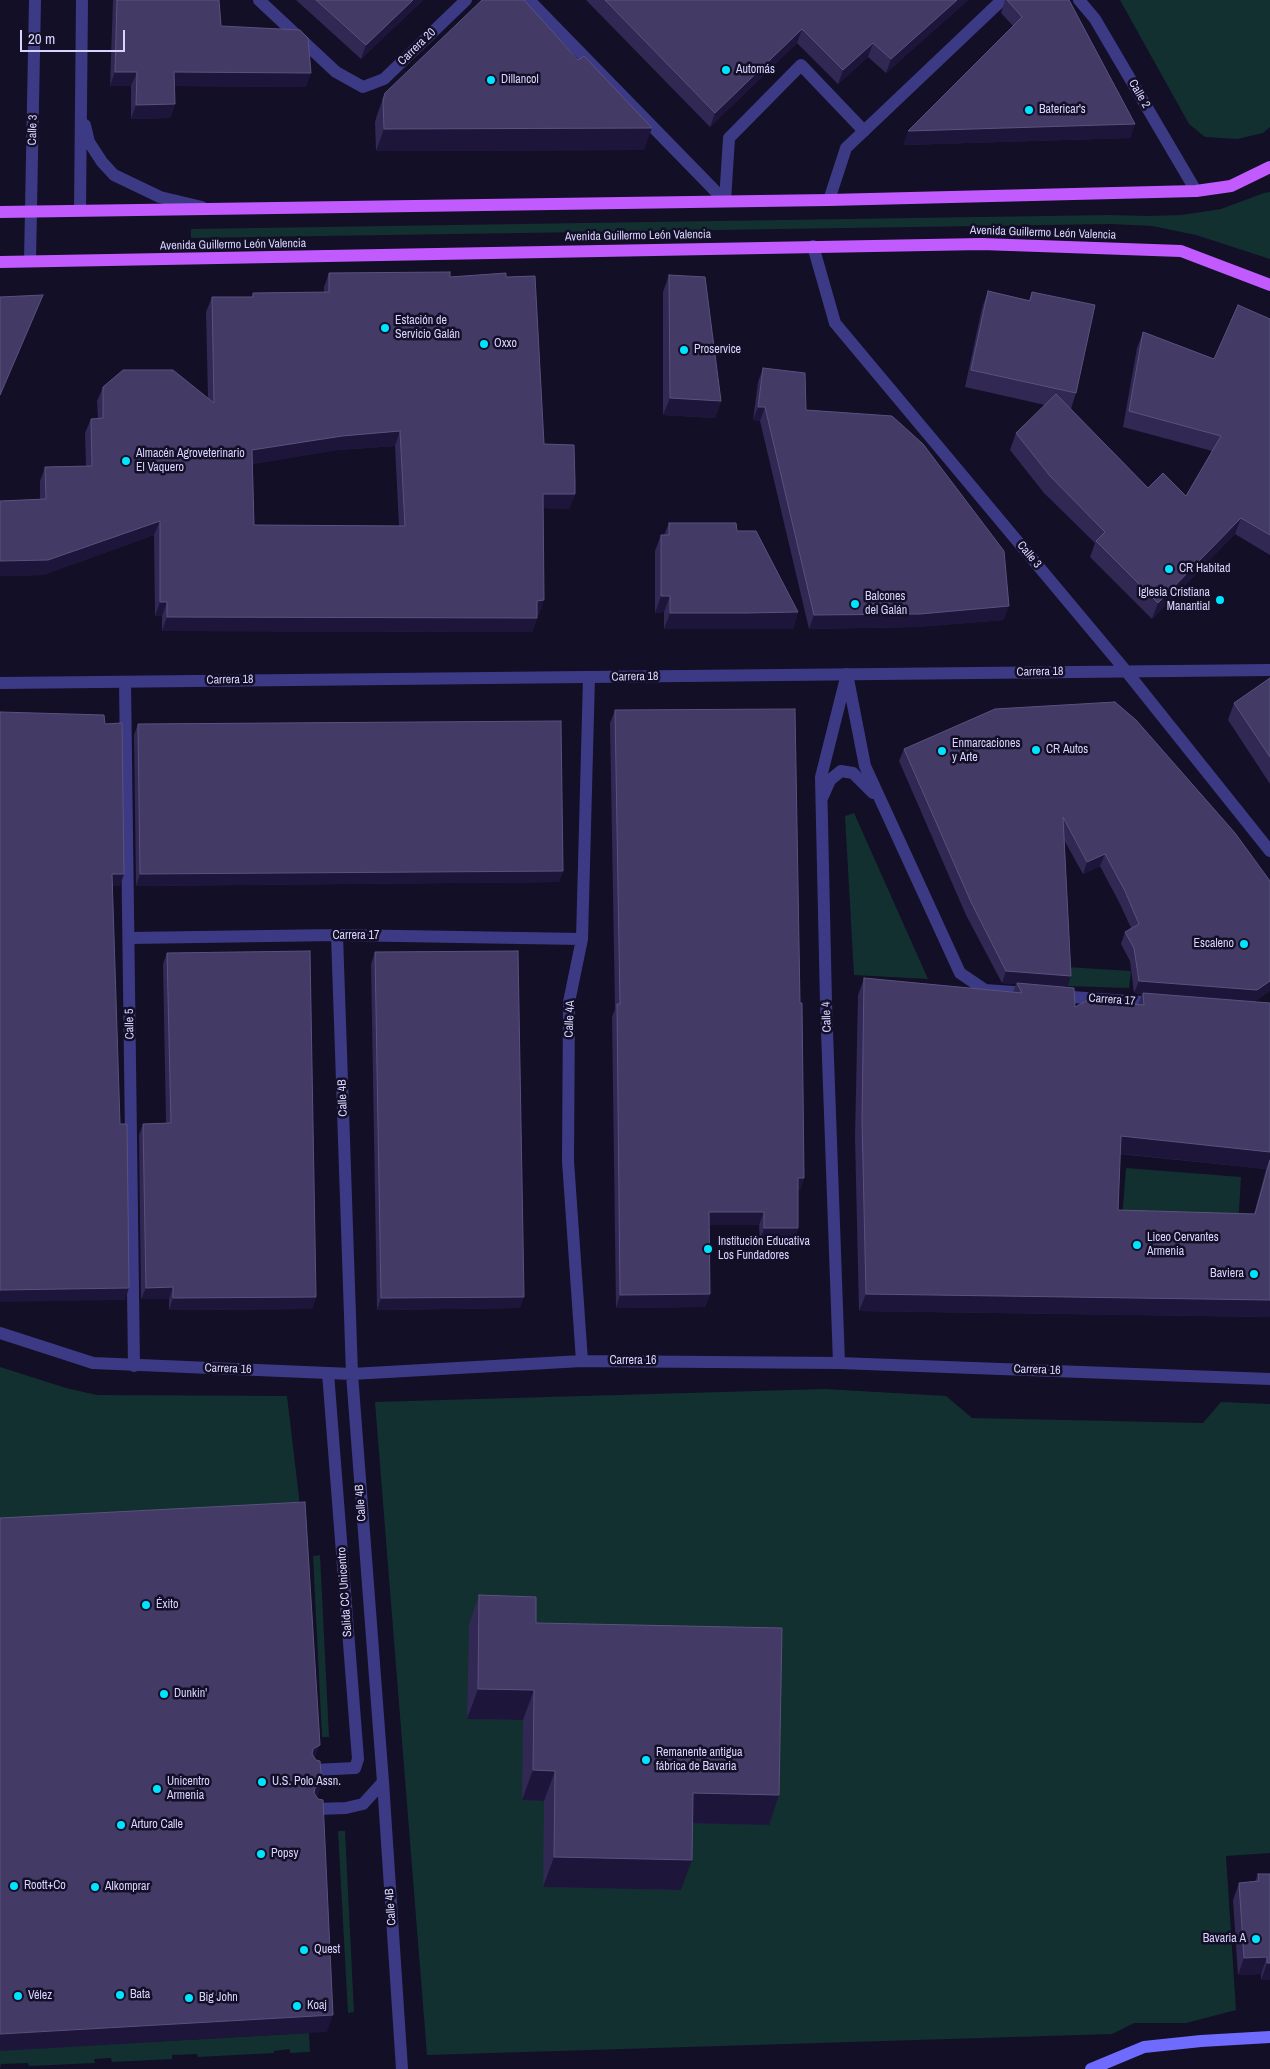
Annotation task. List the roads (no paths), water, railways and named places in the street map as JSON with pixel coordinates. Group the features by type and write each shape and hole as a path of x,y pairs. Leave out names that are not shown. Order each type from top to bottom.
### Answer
{"main road":[{"path":"0,212 829,200 1196,191 1230,186 1270,167"},
{"name":"Avenida Guillermo León Valencia","path":"0,262 982,244 1181,251 1270,285"},
{"path":"1091,2069 1144,2046 1270,2038"}],"street":[{"name":"Calle 3","path":"30,261 36,0"},
{"path":"80,210 82,0"},
{"name":"Carrera 20","path":"259,0 336,72 363,87 384,79 466,0"},
{"path":"529,0 725,201"},
{"path":"829,200 846,148 1002,0"},
{"name":"Calle 2","path":"1079,0 1095,19 1196,191"},
{"path":"725,201 729,138 801,65 864,131"},
{"path":"80,110 89,142 102,162 114,175 135,187 160,197 204,208"},
{"name":"Calle 3","path":"812,246 835,323 1126,671 1270,851"},
{"name":"Carrera 18","path":"0,682 1270,670"},
{"path":"847,674 866,766 883,804"},
{"name":"Calle 4","path":"839,1363 826,1003 821,777 847,674"},
{"name":"Calle 4A","path":"582,1361 568,1151 569,1002 582,939 589,677"},
{"name":"Calle 5","path":"125,682 130,938 134,1366"},
{"path":"822,799 830,780 841,771 854,773 883,804"},
{"name":"Carrera 17","path":"883,804 960,973 985,990 1172,1004"},
{"name":"Carrera 17","path":"130,938 338,935 582,939"},
{"name":"Calle 4B","path":"338,935 352,1374 402,2069"},
{"name":"Carrera 16","path":"0,1333 93,1363 352,1374 582,1361 839,1363 1270,1379"},
{"name":"Salida CC Unicentro","path":"314,1770 355,1768 358,1759 328,1373"},
{"path":"316,1809 346,1808 363,1804 382,1782"}],"place":[{"name":"Automás","path":"726,70"},
{"name":"Dillancol","path":"491,80"},
{"name":"Batericar's","path":"1029,110"},
{"name":"Estación de Servicio Galán","path":"385,328"},
{"name":"Oxxo","path":"484,344"},
{"name":"Proservice","path":"684,350"},
{"name":"Almacén Agroveterinario El Vaquero","path":"126,461"},
{"name":"CR Habitad","path":"1169,569"},
{"name":"Iglesia Cristiana Manantial","path":"1220,600"},
{"name":"Balcones del Galán","path":"855,604"},
{"name":"CR Autos","path":"1036,750"},
{"name":"Enmarcaciones y Arte","path":"942,751"},
{"name":"Escaleno","path":"1244,944"},
{"name":"Liceo Cervantes Armenia","path":"1137,1245"},
{"name":"Institución Educativa Los Fundadores","path":"708,1249"},
{"name":"Baviera","path":"1254,1274"},
{"name":"Éxito","path":"146,1605"},
{"name":"Dunkin'","path":"164,1694"},
{"name":"Remanente antigua fábrica de Bavaria","path":"646,1760"},
{"name":"U.S. Polo Assn.","path":"262,1782"},
{"name":"Unicentro Armenia","path":"157,1789"},
{"name":"Arturo Calle","path":"121,1825"},
{"name":"Popsy","path":"261,1854"},
{"name":"Roott+Co","path":"14,1886"},
{"name":"Alkomprar","path":"95,1887"},
{"name":"Bavaria A","path":"1256,1939"},
{"name":"Quest","path":"304,1950"},
{"name":"Bata","path":"120,1995"},
{"name":"Vélez","path":"18,1996"},
{"name":"Big John","path":"189,1998"},
{"name":"Koaj","path":"297,2006"}]}
